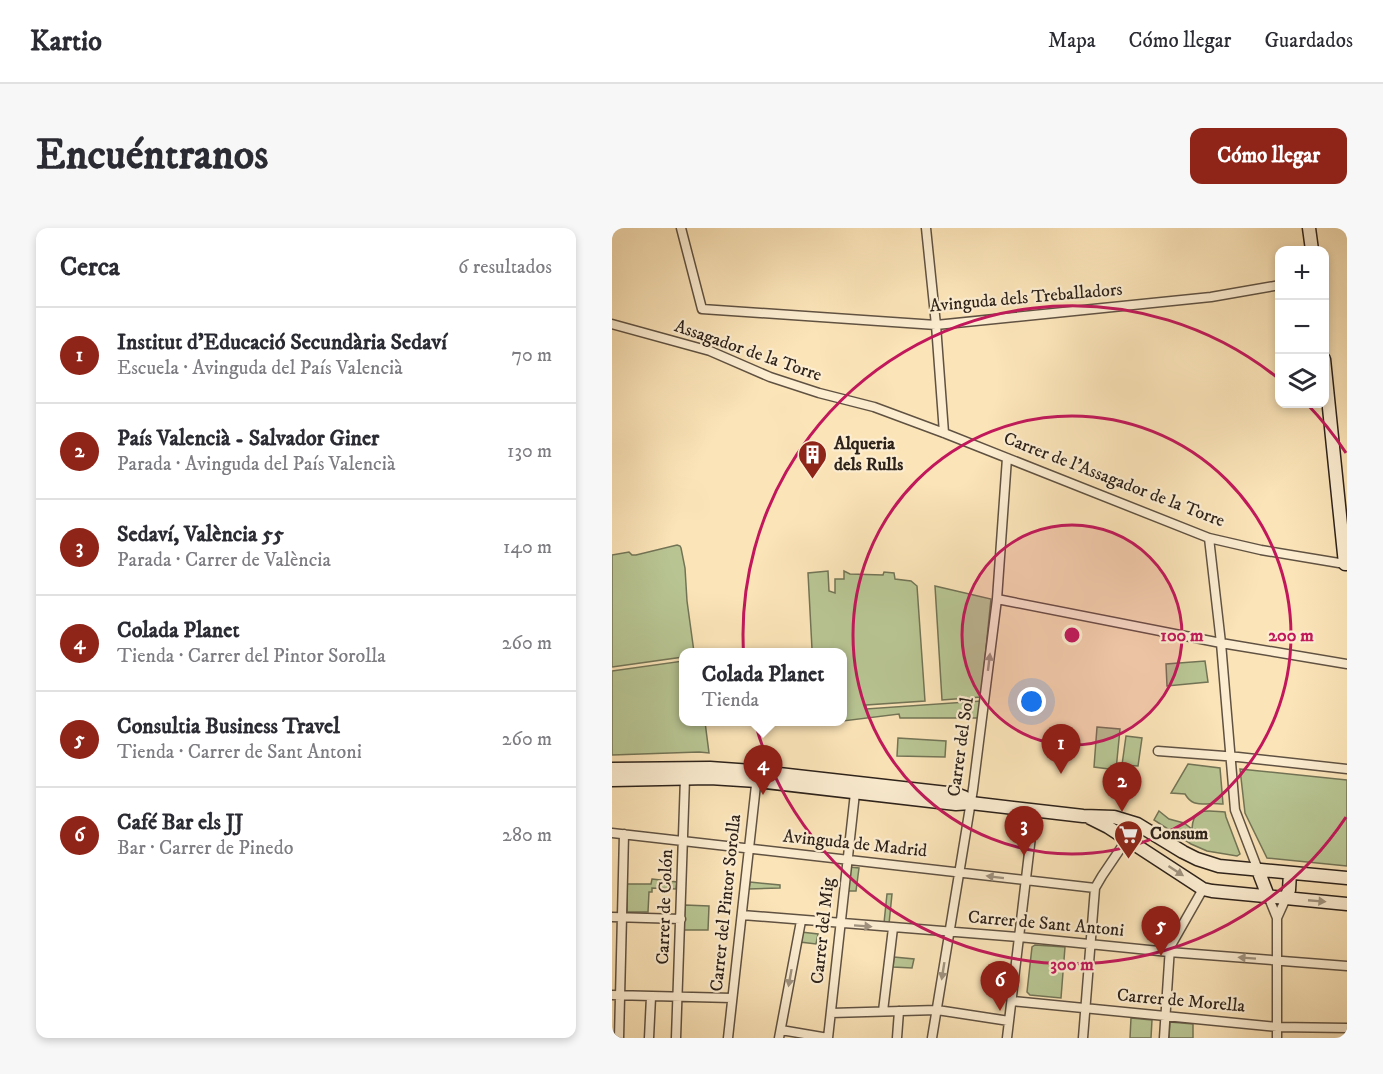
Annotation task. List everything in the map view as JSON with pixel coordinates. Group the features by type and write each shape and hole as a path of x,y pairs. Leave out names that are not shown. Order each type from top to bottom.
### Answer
{"street":[{"name":"Avinguda dels Treballadors","path":"681,228 702,309 936,325 1210,297 1275,286"},
{"path":"927,228 944,433"},
{"path":"1309,228 1311,246"},
{"name":"Assagador de la Torre","path":"612,324 710,351 771,377 819,393 874,407"},
{"path":"1329,406 1346,564"},
{"name":"Carrer de l'Assagador de la Torre","path":"874,407 1209,538 1261,550 1346,564"},
{"name":"Carrer del Sol","path":"932,1038 971,803 997,599 1007,458"},
{"path":"1209,538 1221,643 1235,810 1277,918 1277,1038"},
{"path":"997,599 1221,643 1347,664"},
{"path":"1158,751 1347,769"},
{"path":"612,780 689,773 710,768 855,793 1083,816 1106,815 1137,824 1183,852 1219,866 1347,879"},
{"path":"612,769 689,773"},
{"name":"Carrer de Colón","path":"676,1038 683,841 689,773"},
{"path":"757,776 956,794 971,803"},
{"name":"Carrer del Pintor Sorolla","path":"728,1038 757,776"},
{"name":"Carrer del Mig","path":"828,1038 855,793"},
{"path":"1007,1038 1034,811"},
{"path":"1083,816 1127,839 1203,889 1347,904"},
{"path":"1083,1038 1095,888 1137,824"},
{"name":"Avinguda de Madrid","path":"612,833 1095,888"},
{"path":"619,1038 616,996 622,918 624,834"},
{"path":"1277,918 1289,890 1290,873"},
{"path":"1164,1038 1170,945 1203,889"},
{"name":"Carrer de Sant Antoni","path":"742,915 1347,966"},
{"path":"612,917 681,919"},
{"path":"801,921 780,1034 828,1038"},
{"path":"883,1011 893,928"},
{"path":"616,996 732,999"},
{"path":"649,1038 651,996"},
{"name":"Carrer de Morella","path":"1012,1000 1277,1027 1347,1028"},
{"path":"831,1013 937,1010 1009,1021"},
{"path":"897,1038 899,1011"}],"green space":[{"path":"680,546 685,568 693,648 679,648 679,658 612,667 612,555 629,552 636,555"},
{"path":"828,571 829,591 835,593 835,579 844,579 844,571 850,574 894,573 895,579 911,581 917,586 925,701 866,705 866,709 981,701 979,718 900,718 899,714 847,720 847,648 812,648 808,573"},
{"path":"935,586 991,599 981,697 942,700"},
{"path":"1205,661 1208,682 1167,686 1166,664"},
{"path":"679,662 679,726 706,726 709,753 612,755 612,671"},
{"path":"1097,727 1120,729 1116,770 1094,767"},
{"path":"1126,736 1142,738 1138,766 1122,765"},
{"path":"898,738 946,741 945,757 897,756"},
{"path":"1188,764 1220,768 1223,804 1192,802 1185,794 1171,793"},
{"path":"1240,769 1347,780 1347,866 1267,858 1245,813"},
{"path":"1159,811 1169,819 1184,823 1192,829 1198,813 1225,812 1240,854 1237,856 1207,851 1191,844 1154,820"},
{"path":"849,867 859,868 856,891 847,891"},
{"path":"652,879 677,882 676,889 652,888 652,892 649,892 648,912 627,912 627,884 651,884"},
{"path":"750,882 780,885 780,888 749,889"},
{"path":"887,894 892,894 889,924 884,923"},
{"path":"685,905 709,906 708,930 684,930"},
{"path":"801,932 818,934 816,944 800,942"},
{"path":"1035,945 1065,947 1061,998 1030,995 1027,992 1032,947"},
{"path":"894,957 914,959 912,968 893,967"},
{"path":"1131,1018 1152,1020 1151,1038 1130,1038"},
{"path":"1170,1022 1193,1024 1193,1038 1169,1038"}],"place":[{"name":"Alqueria dels Rulls","path":"813,480"},
{"name":"Institut d'Educació Secundària Sedaví","path":"1061,774"},
{"name":"Colada Planet","path":"763,795"},
{"name":"País Valencià - Salvador Giner","path":"1122,812"},
{"name":"Sedaví, València 55","path":"1024,856"},
{"name":"Consum","path":"1129,860"},
{"name":"Consultia Business Travel","path":"1161,956"},
{"name":"Café Bar els JJ","path":"1000,1011"}]}
